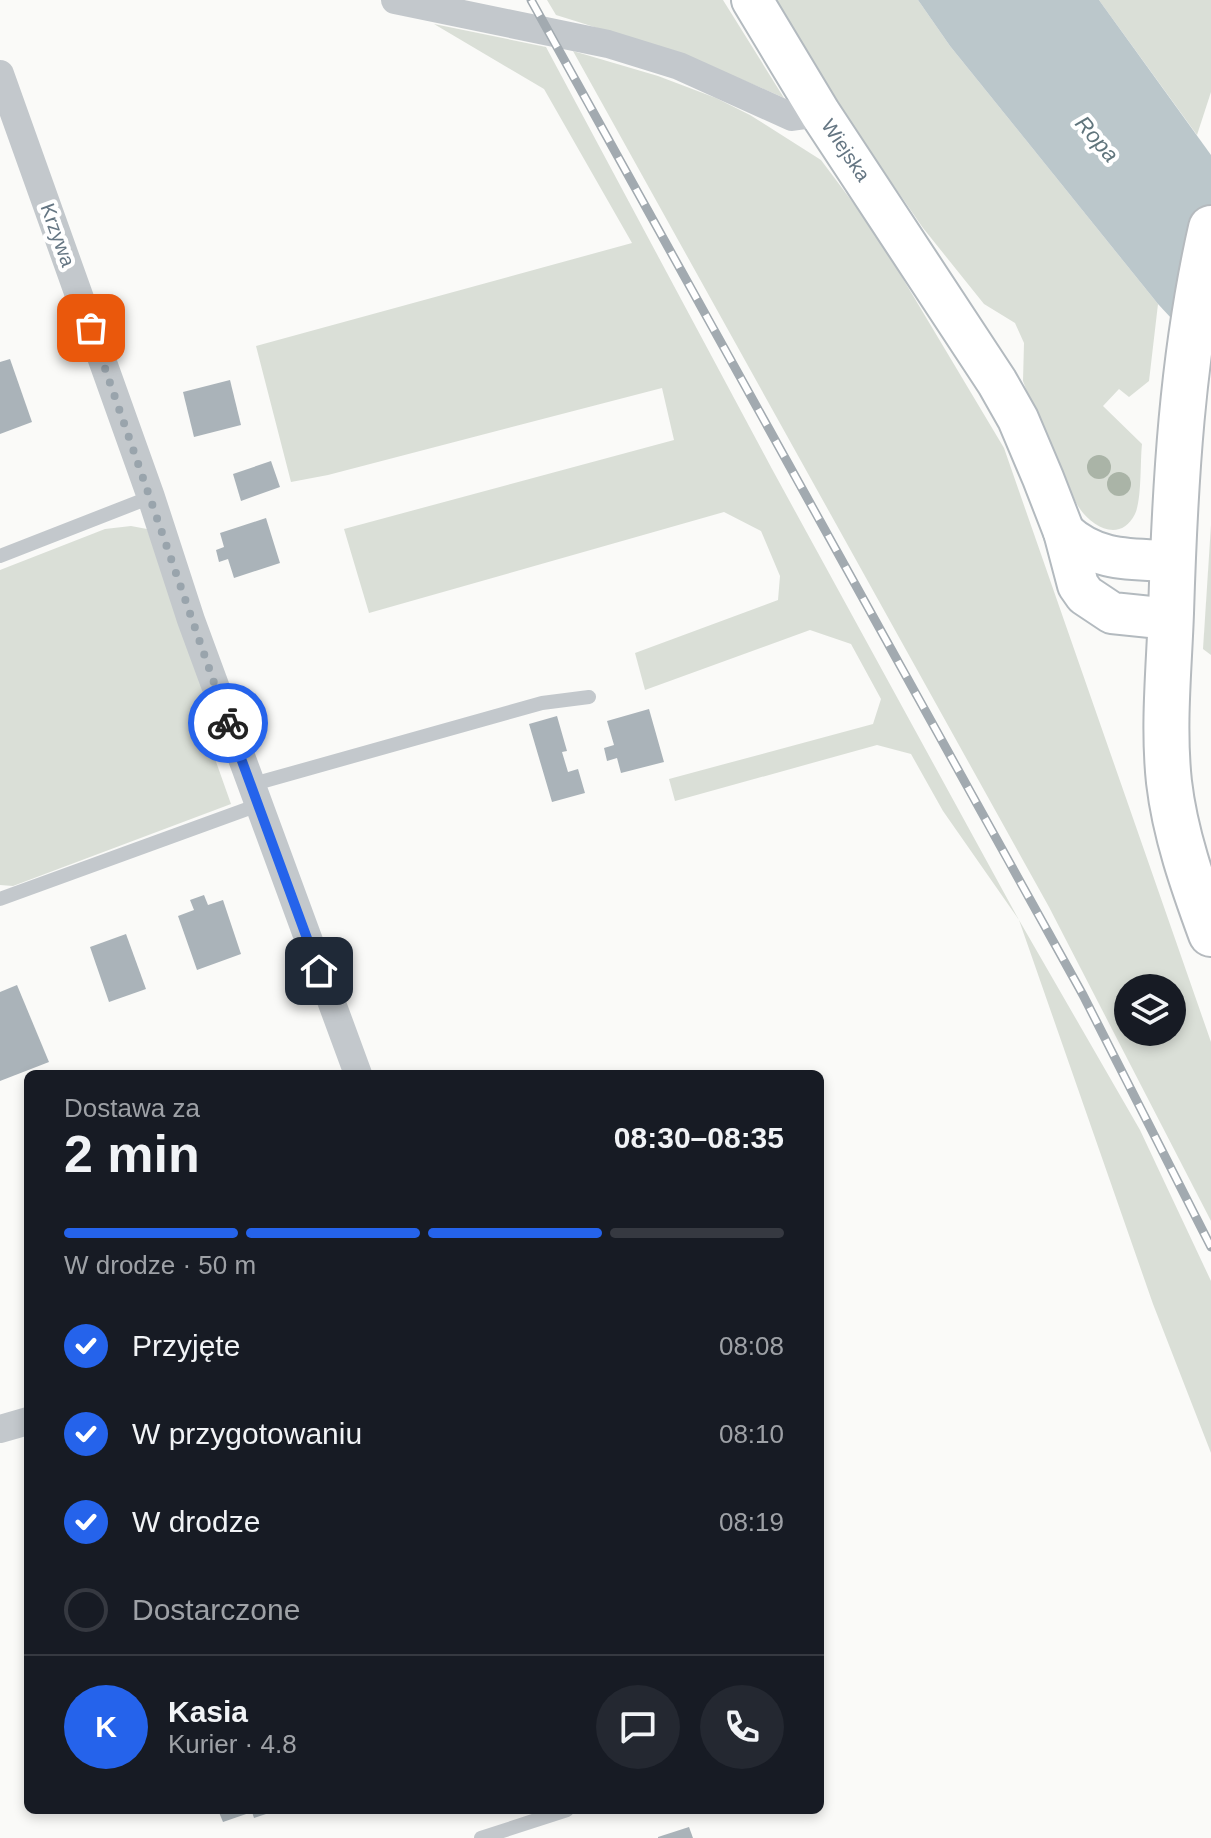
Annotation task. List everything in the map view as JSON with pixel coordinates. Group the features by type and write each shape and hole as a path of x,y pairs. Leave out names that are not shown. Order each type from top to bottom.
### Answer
{"main road":[{"path":"1211,228 1194,314 1177,452 1166,714 1169,784 1185,854 1211,934"}],"street":[{"name":"Wiejska","path":"395,0 482,9 679,66 792,117 820,113 990,370 1018,419 1064,532 1078,585 1093,603 1121,615 1170,619"},
{"path":"752,0 820,113"},
{"name":"Krzywa","path":"0,74 151,497 191,620 357,1070"},
{"path":"1064,532 1085,549 1105,557 1172,561"},
{"path":"0,1429 24,1422"}],"lane":[{"path":"0,556 151,497"},
{"path":"0,899 254,795 542,703 589,697"},
{"path":"481,1838 555,1814"}],"shaded area":[{"path":"547,0 723,0 784,98 672,53 556,15"},
{"path":"771,0 918,0 950,46 1158,304 1149,381 1129,397 1119,389 1103,406 1142,444 1139,499 1128,524 1110,530 1101,527 1084,514 1073,496 1066,497 1023,381 1024,343 1015,323 984,304 923,228 813,69"},
{"path":"1099,0 1211,0 1211,92 1197,135"},
{"path":"434,24 546,47 1019,920 943,811 911,754 877,745 675,801 669,779 873,724 881,699 851,644 810,630 645,690 635,653 778,600 780,576 761,531 724,512 369,613 344,529 674,440 662,388 291,482 256,346 632,243 544,89"},
{"path":"573,51 658,76 716,98 750,115 821,160 875,232 1004,448 1211,1042 1211,1221 1121,1046 1186,1046 1186,974 1114,974 1114,1033 1049,907"},
{"path":"1211,525 1211,655 1203,649"},
{"path":"131,526 147,529 231,751 214,756 231,804 13,886 0,885 0,570 105,529"},
{"path":"1019,920 1140,1130 1211,1281 1211,1453 1153,1304"}],"water":[{"name":"Ropa","path":"918,0 1099,0 1211,155 1211,361 1158,304 950,46"}],"building":[{"path":"10,359 32,422 0,434 0,362"},
{"path":"230,380 241,425 194,437 183,392"},
{"path":"271,461 280,487 241,501 233,474"},
{"path":"266,518 280,563 234,578 228,559 219,562 216,550 224,547 220,533"},
{"path":"649,709 664,762 621,773 617,758 607,761 604,748 614,745 607,721"},
{"path":"557,716 567,751 562,752 568,772 578,769 585,793 552,802 529,724"},
{"path":"204,895 208,905 223,900 241,954 197,970 178,916 194,910 190,900"},
{"path":"126,934 146,989 109,1002 90,947"},
{"path":"17,985 49,1062 0,1081 0,992"},
{"path":"220,1814 246,1814 223,1822"},
{"path":"689,1827 693,1838 658,1838 658,1837"}],"railway":[{"path":"531,0 1083,995 1211,1247"}],"way so far":[{"path":"91,328 228,723"}],"route":[{"path":"228,723 319,971"}]}
